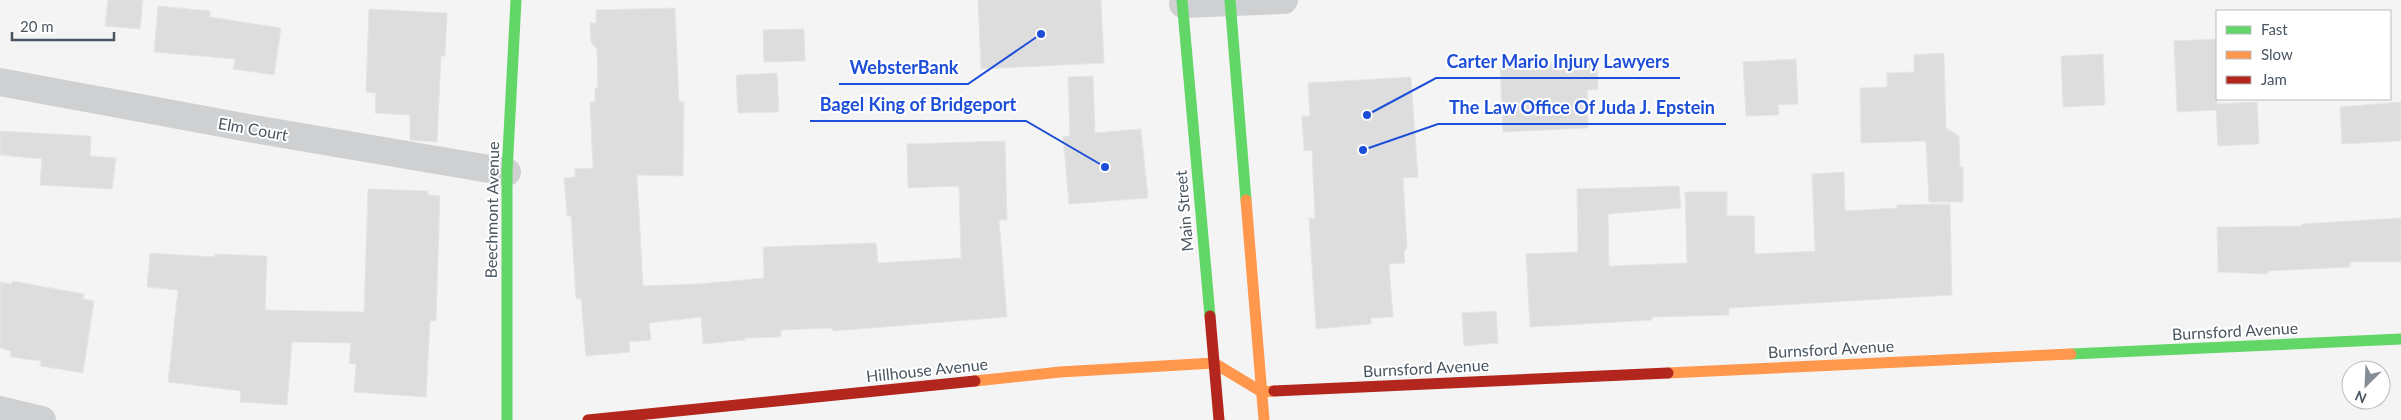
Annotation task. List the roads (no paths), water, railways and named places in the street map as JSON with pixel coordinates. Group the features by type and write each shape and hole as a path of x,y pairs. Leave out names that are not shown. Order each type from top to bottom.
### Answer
{"street":[{"name":"Beechmont Avenue","path":"508,420 507,172 516,0"},
{"path":"1182,2 1284,0"},
{"path":"1230,1 1264,420"},
{"name":"Main Street","path":"1182,2 1219,420"},
{"name":"Elm Court","path":"0,82 254,130 507,172"},
{"name":"Burnsford Avenue","path":"1262,392 2401,339"},
{"path":"1214,363 1262,392"},
{"name":"Hillhouse Avenue","path":"588,420 1060,372 1214,363"},
{"path":"0,410 42,420"}],"place":[{"name":"WebsterBank","path":"1041,34"},
{"name":"Carter Mario Injury Lawyers","path":"1367,115"},
{"name":"The Law Office Of Juda J. Epstein","path":"1363,150"},
{"name":"Bagel King of Bridgeport","path":"1105,167"}]}
